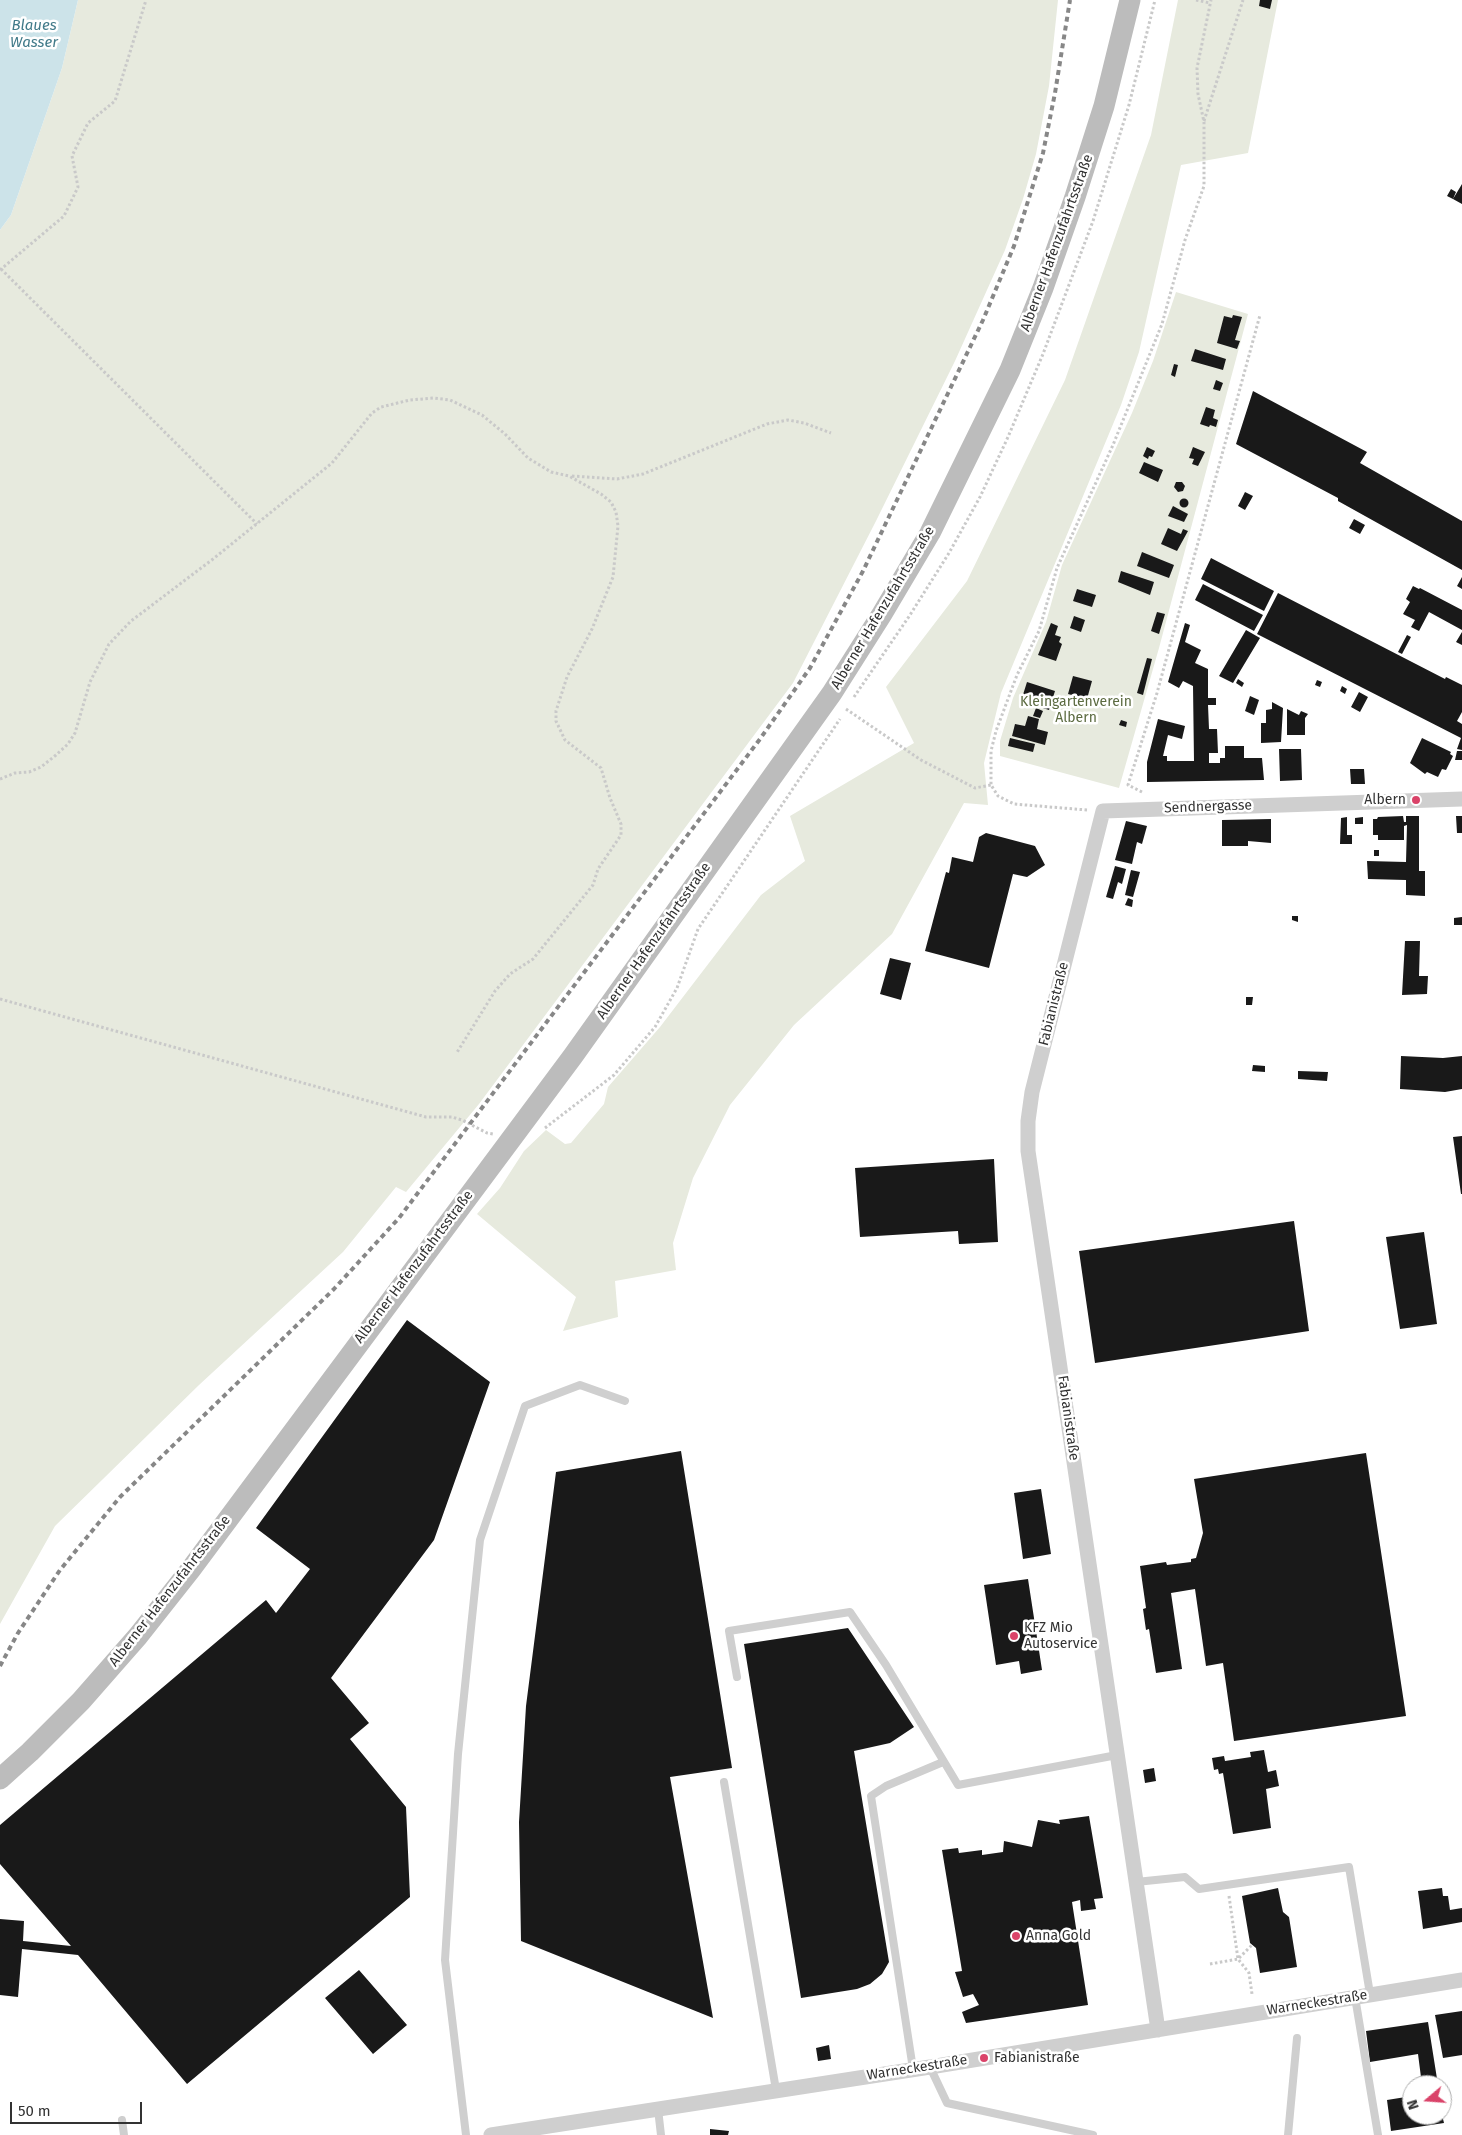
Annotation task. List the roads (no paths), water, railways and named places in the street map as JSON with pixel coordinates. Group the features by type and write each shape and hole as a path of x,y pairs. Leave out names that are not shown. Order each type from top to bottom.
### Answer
{"main road":[{"name":"Alberner Hafenzufahrtsstraße","path":"0,1779 81,1701 138,1636 190,1569 573,1056 832,693 930,533 1010,370 1043,288 1076,197 1101,116 1130,0"}],"street":[{"name":"Sendnergasse","path":"1103,811 1462,798"},
{"name":"Fabianistraße","path":"1103,811 1032,1092 1028,1120 1028,1151 1158,2030"},
{"name":"Warneckestraße","path":"491,2135 930,2067 1462,1980"}],"lane":[{"path":"466,2135 445,1960 458,1754 480,1540 525,1406 580,1386 625,1401"},
{"path":"737,1677 729,1631 850,1612 886,1665 958,1785 1117,1755"},
{"path":"913,2069 871,1796 886,1786 943,1762"},
{"path":"724,1782 776,2090"},
{"path":"1136,1882 1185,1877 1199,1889 1349,1867 1378,2135"},
{"path":"1288,2135 1297,2038"},
{"path":"930,2067 947,2103 1093,2135"},
{"path":"658,2108 661,2135"},
{"path":"122,2120 124,2135"}],"water":[{"name":"Blaues Wasser","path":"0,0 78,0 62,68 11,215 0,230"}],"railway":[{"path":"0,1666 18,1633 60,1570 120,1497 334,1289 399,1218 760,739 810,668 863,571 983,320 1014,246 1043,153 1070,0"}],"place":[{"name":"Albern","path":"1416,800"},
{"name":"KFZ Mio Autoservice","path":"1014,1636"},
{"name":"Anna Gold","path":"1016,1936"},
{"name":"Fabianistraße","path":"984,2058"}],"park label":[{"name":"Kleingartenverein Albern","path":"1076,710"}]}
